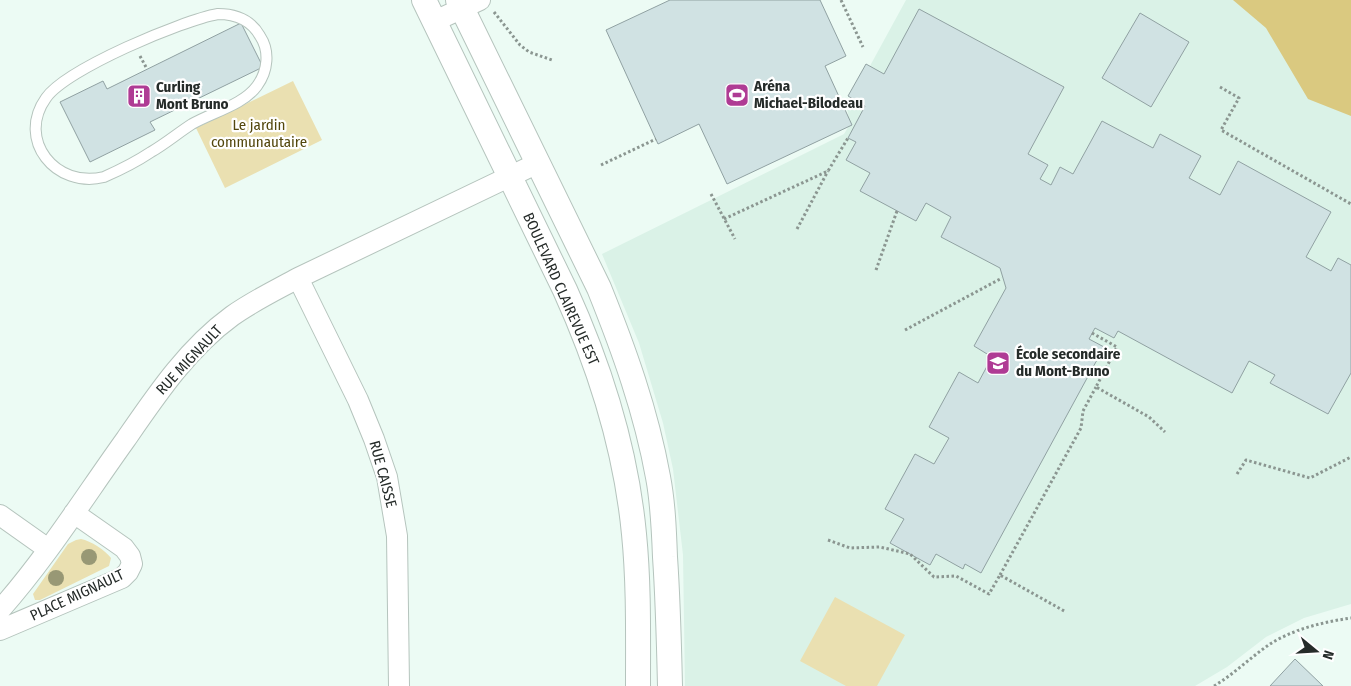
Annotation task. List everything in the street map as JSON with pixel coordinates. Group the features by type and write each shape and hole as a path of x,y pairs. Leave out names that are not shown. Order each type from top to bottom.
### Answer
{"street":[{"name":"BOULEVARD CLAIREVUE EST","path":"424,0 580,322 598,370 613,419 630,498 636,568 638,686"},
{"path":"435,21 473,5 538,163 599,288 619,336 633,377 658,479 664,527 670,686"},
{"name":"RUE MIGNAULT","path":"0,610 48,549 153,399 198,346 239,311 298,278 538,163"},
{"name":"RUE CAISSE","path":"298,278 358,400 387,477 397,536 400,686"},
{"name":"PLACE MIGNAULT","path":"0,630 122,578 128,572 132,564 128,552 74,513"},
{"path":"0,515 48,549"}],"lane":[{"path":"218,14 233,15 252,25 261,37 267,58 265,72 258,85 248,95 193,124 151,152 116,171 104,177 88,180 64,174 51,165 39,145 36,120 41,105 51,92 73,74 134,44 204,17 218,14"}],"path":[{"path":"842,0 863,48"},
{"path":"473,5 530,52 552,60"},
{"path":"1220,87 1239,98 1221,130 1351,204"},
{"path":"797,229 848,138"},
{"path":"601,165 656,139"},
{"path":"724,219 828,171"},
{"path":"710,194 735,239"},
{"path":"876,270 897,211"},
{"path":"905,330 1002,278"},
{"path":"828,540 850,548 880,547 910,554 934,577 956,576 989,594 1081,428 1083,411 1117,347 1092,333"},
{"path":"1096,388 1149,417 1165,432"},
{"path":"1237,474 1246,460 1310,478 1351,457"},
{"path":"1000,575 1066,612"},
{"path":"1214,686 1270,644 1284,637 1318,624 1351,618"}],"shaded area":[{"name":"École secondaire du Mont-Bruno","path":"906,0 1351,0 1351,604 1304,618 1266,637 1227,667 1195,686 685,686 683,555 673,469 663,423 639,343 602,254 844,134 850,124 847,108"},
{"path":"1233,0 1351,0 1351,116 1308,99 1266,28"}],"green space":[{"name":"Le jardin communautaire","path":"293,81 322,140 225,188 196,128"},
{"path":"81,539 102,549 111,558 109,566 40,600 35,600 33,594 68,544"},
{"path":"835,597 905,635 877,686 846,686 800,661"}],"building":[{"name":"Aréna Michael-Bilodeau","path":"670,0 820,0 846,56 825,66 852,125 727,184 699,124 658,144 606,30"},
{"path":"919,9 1064,87 1028,154 1048,165 1040,179 1051,185 1060,167 1073,174 1102,121 1153,148 1160,134 1201,156 1189,178 1220,195 1238,161 1331,212 1306,257 1331,271 1338,258 1351,265 1351,373 1328,414 1270,383 1275,375 1249,361 1232,393 1118,331 1114,338 1095,328 1089,339 1104,347 981,573 965,564 963,569 936,554 930,565 890,543 904,519 885,509 915,454 934,464 949,438 929,427 959,372 978,383 992,357 974,346 1006,288 1000,268 941,237 951,217 926,203 916,221 860,191 870,173 846,160 856,142 848,138 865,106 848,96 866,64 884,74"},
{"path":"1140,13 1189,42 1151,107 1102,78"},
{"name":"Curling Mont Bruno","path":"241,23 263,67 150,122 155,130 90,162 60,102 103,81 107,89"},
{"path":"1295,659 1323,686 1270,686"}],"place":[{"name":"Aréna Michael-Bilodeau","path":"737,95"},
{"name":"Curling Mont Bruno","path":"139,96"},
{"name":"École secondaire du Mont-Bruno","path":"998,363"}]}
